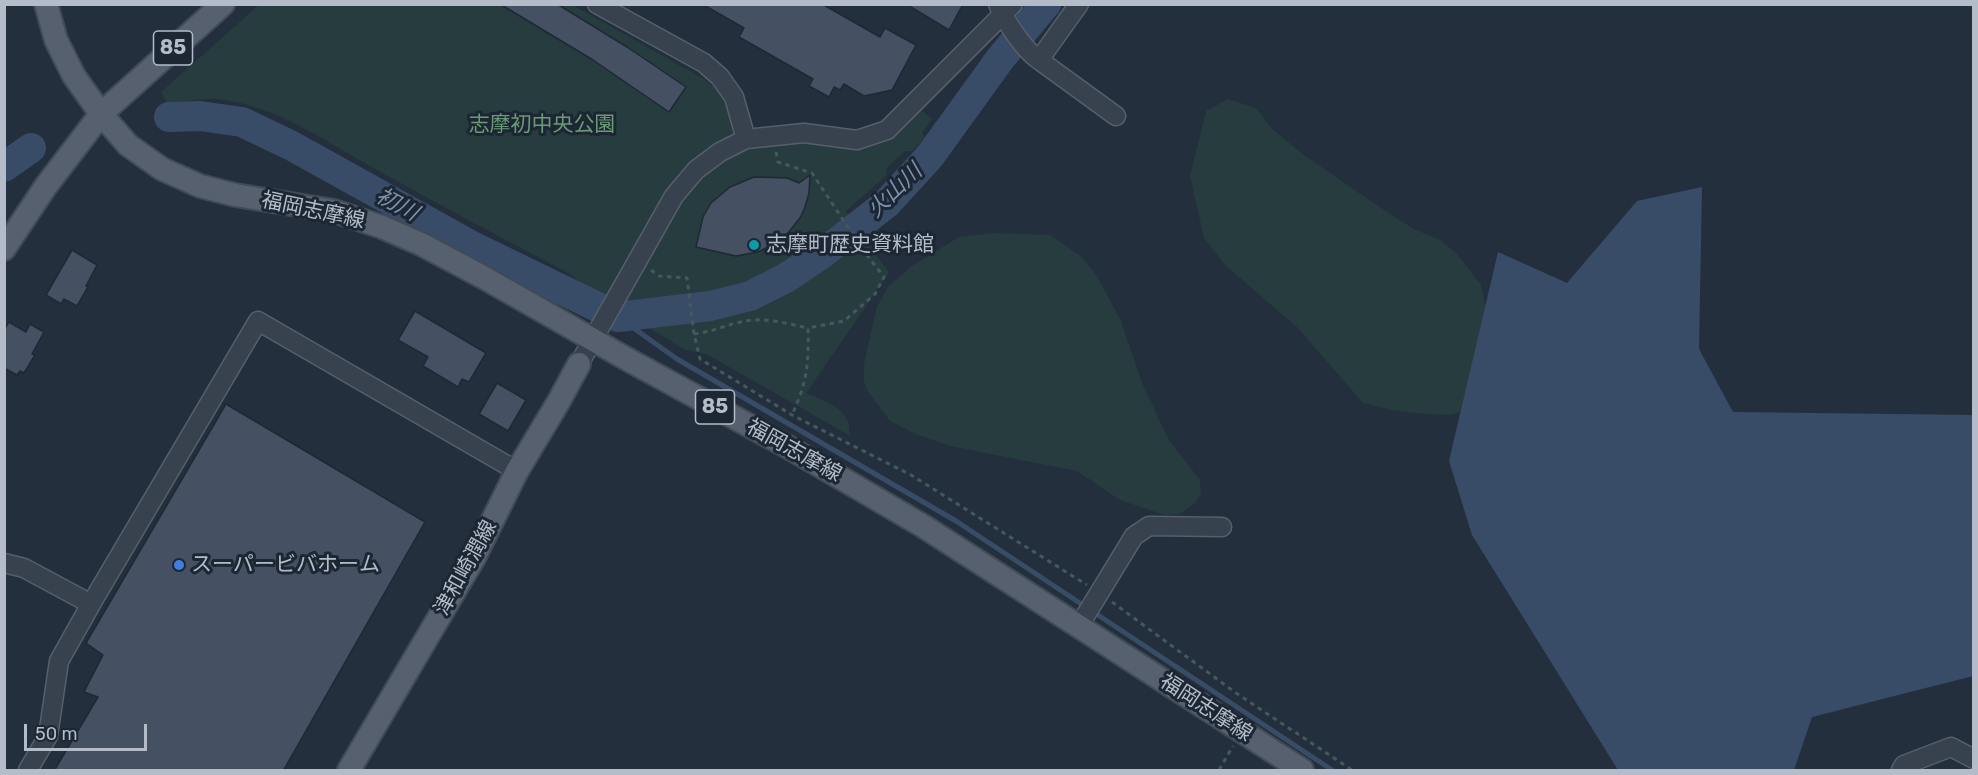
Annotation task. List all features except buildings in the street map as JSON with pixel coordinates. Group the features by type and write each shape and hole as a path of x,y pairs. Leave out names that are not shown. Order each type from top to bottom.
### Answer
{"main road":[{"name":"福岡志摩線","path":"46,4 56,40 74,76 101,114 128,145 162,169 200,186 235,195 334,211 382,226 421,243 783,444 923,526 1081,622 1302,771"},
{"name":"85","path":"101,114 223,4"},
{"path":"4,249 46,186 101,114"},
{"name":"津和崎潤線","path":"349,771 474,558 517,471 579,363"}],"street":[{"path":"597,4 704,63 720,77 734,97 746,139"},
{"path":"1035,58 1079,4"},
{"path":"579,363 674,196 696,170 720,152 746,139 804,133 857,140 886,130 1005,11 1035,58 1116,116"},
{"path":"28,771 48,736 59,661 258,321 517,471"},
{"path":"1081,622 1134,536 1149,526 1222,526"},
{"path":"4,563 24,568 91,604"},
{"path":"1901,771 1904,765 1951,747 1974,759"}],"path":[{"path":"694,334 711,332 747,321 769,321 808,328 844,321 875,294 884,276 863,250 812,173 778,162 773,135"},
{"path":"638,260 659,276 687,278 694,334 700,359 792,415 911,476 1098,596 1352,771"},
{"path":"792,415 803,391 809,361 808,328"},
{"path":"1219,771 1242,731"}],"green space":[{"name":"志摩初中央公園","path":"571,4 704,79 719,90 763,142 883,140 922,110 932,119 922,133 925,138 912,151 905,151 887,168 886,176 846,211 889,273 806,393 829,403 842,413 847,419 849,435 706,354 686,350 590,293 572,275 289,121 270,112 231,101 215,99 168,104 161,92 259,5"},
{"path":"1228,99 1256,108 1272,129 1304,155 1381,208 1414,229 1440,240 1457,254 1481,285 1487,311 1468,408 1451,415 1424,414 1391,410 1363,403 1297,327 1225,265 1204,238 1190,176 1206,111"},
{"path":"993,233 1050,235 1083,258 1098,278 1121,321 1143,386 1169,440 1200,480 1201,494 1194,504 1180,514 1165,515 1120,500 1077,471 950,446 916,434 890,421 867,390 864,381 864,364 877,306 889,286 912,266 959,237"}],"water":[{"path":"1702,187 1699,349 1733,412 1973,415 1973,676 1812,717 1794,770 1618,770 1472,535 1449,461 1498,252 1567,283 1637,201"}],"waterway":[{"name":"火山川","path":"169,117 200,116 242,122 292,146 474,247 618,317 710,306 750,296 786,278 823,253 886,204 930,156 1000,59 1046,4"},
{"name":"初川","path":"4,167 31,148"},
{"path":"618,317 677,359 956,521 1332,770"}],"place":[{"name":"志摩町歴史資料館","path":"754,245"},
{"name":"スーパービバホーム","path":"179,565"}]}
